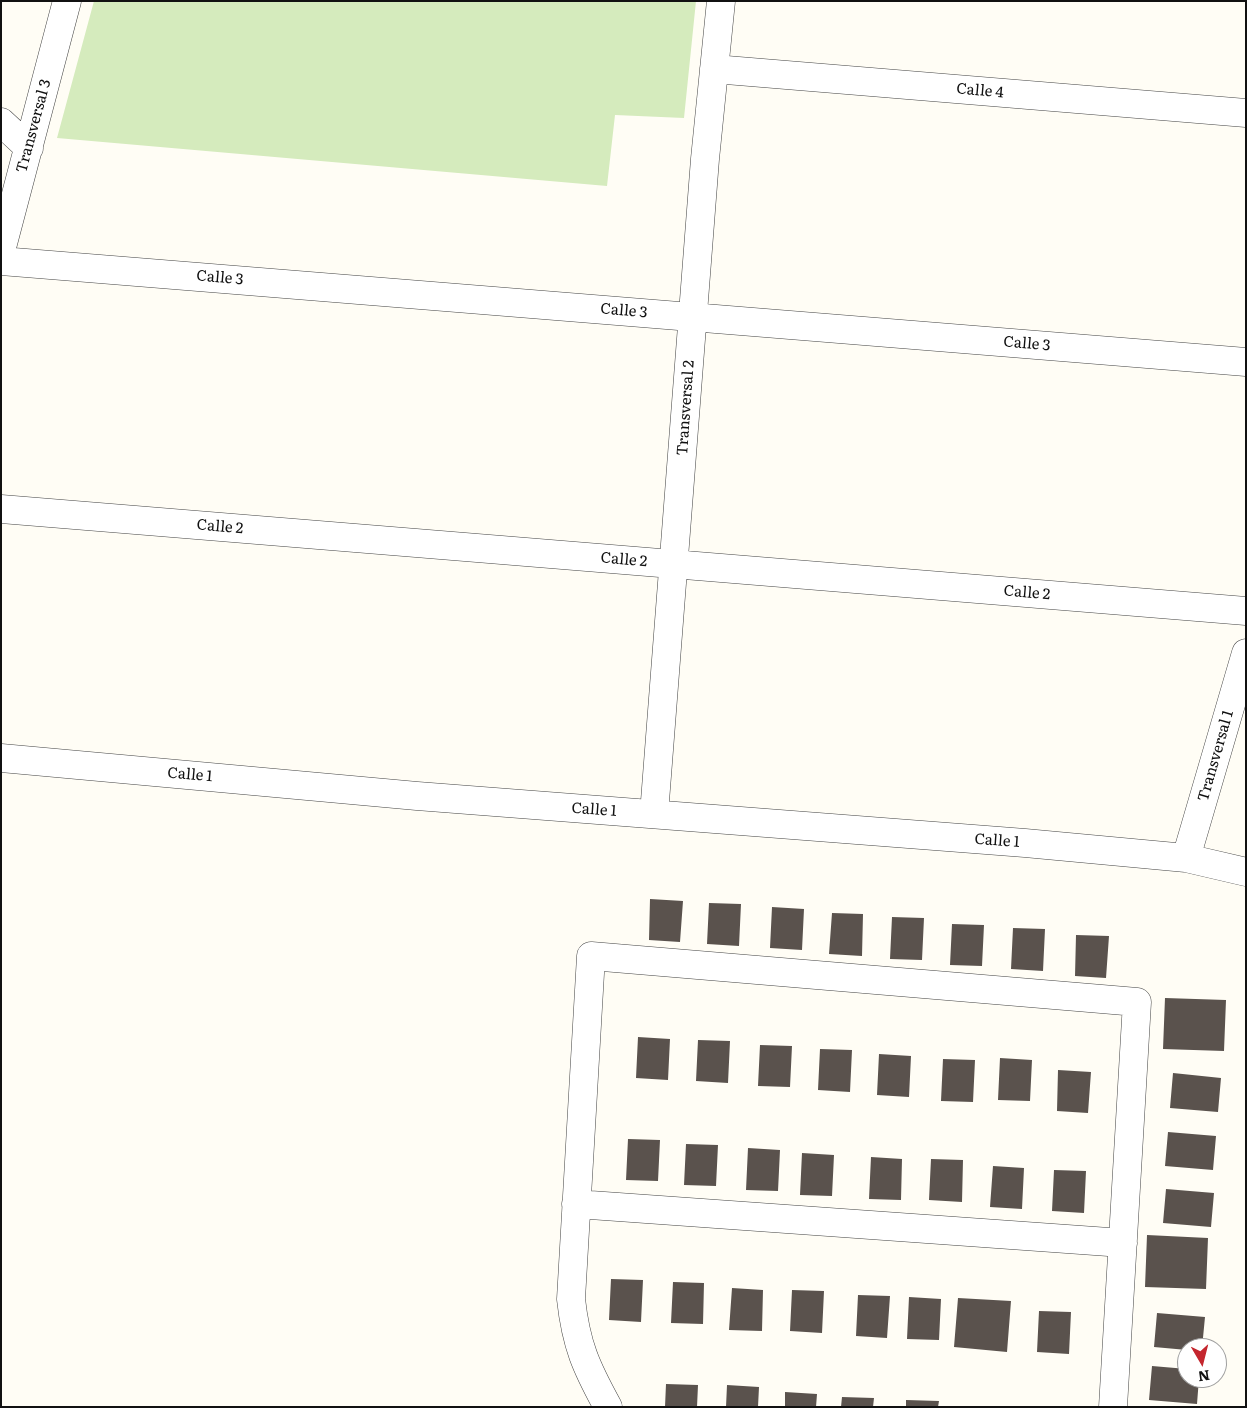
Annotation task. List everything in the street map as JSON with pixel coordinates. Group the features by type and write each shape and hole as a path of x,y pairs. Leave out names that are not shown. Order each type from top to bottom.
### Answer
{"street":[{"name":"Transversal 3","path":"1,251 67,1"},
{"name":"Transversal 2","path":"654,814 693,317 721,1"},
{"name":"Calle 4","path":"714,69 1246,113"},
{"path":"1,122 29,148"},
{"name":"Calle 3","path":"1,261 1246,362"},
{"name":"Calle 2","path":"1,509 1246,611"},
{"name":"Transversal 1","path":"1186,858 1246,653"},
{"name":"Calle 1","path":"1,758 426,797 1186,858 1246,872"},
{"path":"608,1407 585,1365 576,1340 573,1321 572,1270 591,956 1137,1002 1113,1407"},
{"path":"576,1204 1123,1243"}],"green space":[{"path":"94,1 696,1 684,118 615,115 607,186 57,138"}],"building":[{"path":"650,899 683,901 680,942 649,940"},
{"path":"709,903 741,904 739,946 707,944"},
{"path":"772,907 804,909 802,950 770,948"},
{"path":"832,913 863,914 862,956 829,954"},
{"path":"892,917 924,918 922,960 890,959"},
{"path":"952,924 984,925 982,966 950,965"},
{"path":"1013,928 1045,929 1043,971 1011,969"},
{"path":"1076,935 1109,936 1106,978 1075,976"},
{"path":"1165,998 1226,1000 1224,1051 1163,1049"},
{"path":"638,1037 670,1039 668,1080 636,1078"},
{"path":"698,1040 730,1041 728,1083 696,1081"},
{"path":"760,1045 792,1046 790,1087 758,1086"},
{"path":"820,1049 852,1050 850,1092 818,1090"},
{"path":"879,1054 911,1056 909,1097 877,1095"},
{"path":"1000,1058 1032,1060 1030,1101 998,1100"},
{"path":"943,1059 975,1060 973,1102 941,1101"},
{"path":"1058,1070 1091,1072 1088,1113 1057,1111"},
{"path":"1173,1073 1221,1078 1218,1112 1170,1108"},
{"path":"1168,1132 1216,1136 1213,1170 1165,1166"},
{"path":"628,1139 660,1140 658,1181 626,1180"},
{"path":"686,1144 718,1145 716,1186 684,1185"},
{"path":"748,1148 780,1150 778,1191 746,1190"},
{"path":"802,1153 834,1155 832,1196 800,1195"},
{"path":"871,1157 902,1159 901,1200 869,1199"},
{"path":"931,1159 963,1160 962,1202 929,1200"},
{"path":"993,1166 1024,1168 1022,1209 990,1207"},
{"path":"1054,1170 1086,1171 1084,1213 1052,1211"},
{"path":"1166,1189 1214,1193 1211,1227 1163,1223"},
{"path":"1147,1235 1208,1238 1206,1289 1145,1287"},
{"path":"611,1279 643,1280 641,1322 609,1320"},
{"path":"673,1282 704,1283 703,1324 671,1323"},
{"path":"732,1288 763,1290 762,1331 729,1330"},
{"path":"792,1290 824,1291 822,1333 790,1331"},
{"path":"858,1295 890,1296 887,1338 856,1336"},
{"path":"909,1297 941,1299 939,1340 907,1339"},
{"path":"958,1298 1011,1301 1007,1352 954,1347"},
{"path":"1039,1311 1071,1312 1069,1354 1037,1352"},
{"path":"1157,1313 1205,1317 1203,1338 1177,1338 1177,1349 1154,1347"},
{"path":"1152,1366 1177,1368 1177,1388 1198,1388 1197,1404 1149,1400"},
{"path":"666,1384 698,1385 697,1407 665,1407"},
{"path":"727,1385 759,1387 758,1407 726,1407"},
{"path":"785,1392 817,1394 816,1407 785,1407"},
{"path":"842,1397 874,1398 873,1407 841,1407"},
{"path":"906,1400 939,1401 938,1407 906,1407"}]}
